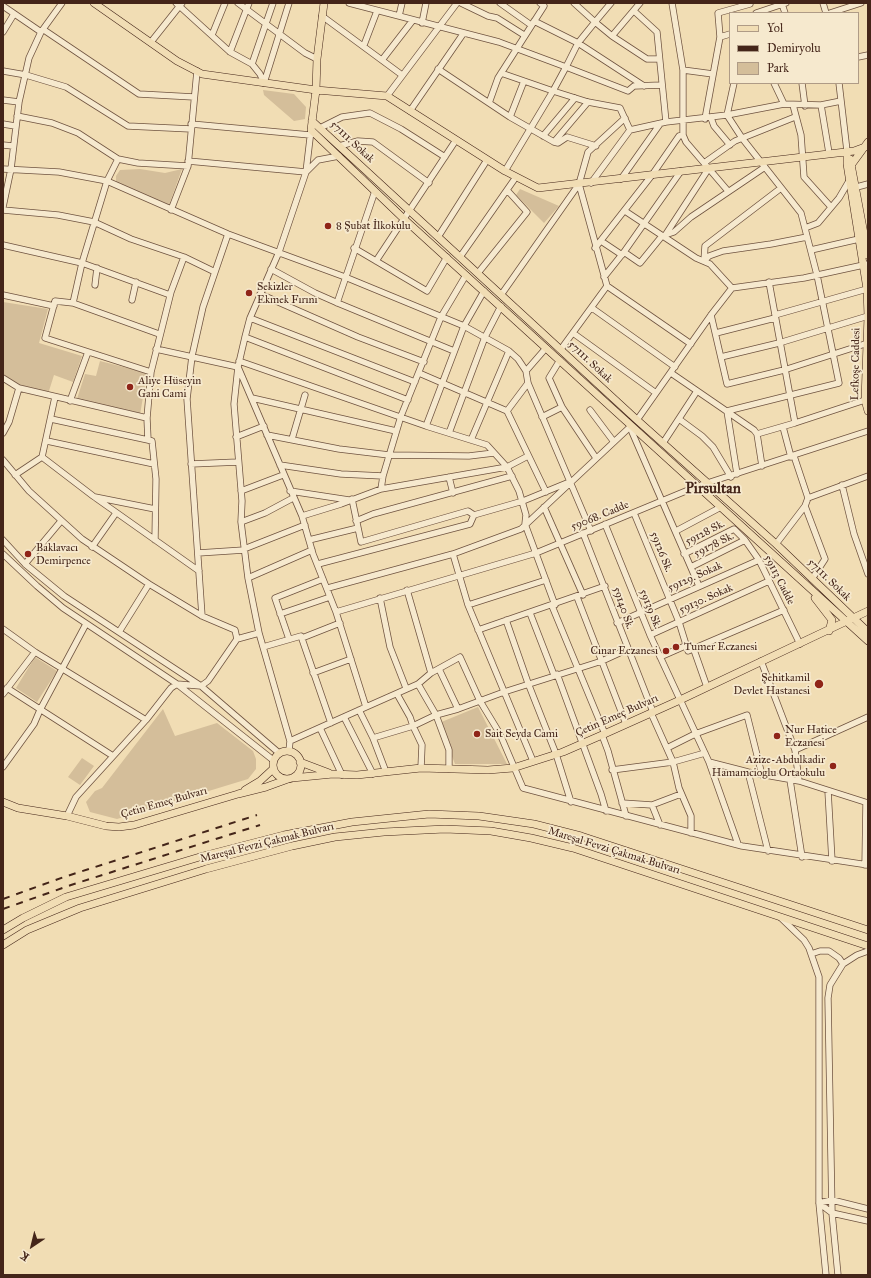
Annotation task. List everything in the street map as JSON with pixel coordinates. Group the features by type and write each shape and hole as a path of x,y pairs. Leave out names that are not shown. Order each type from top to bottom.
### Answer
{"main road":[{"path":"94,3 177,61 197,71 220,78 316,90 387,96 505,171 538,188 591,183 681,171 706,166 763,164 847,151 867,146"},
{"path":"324,3 317,59 316,90 311,132 339,156 404,219 806,585 850,620 868,632"},
{"name":"57111. Sokak","path":"312,121 637,420 776,544 812,579 850,620"},
{"path":"852,164 867,146"},
{"name":"Lefkoşe Caddesi","path":"847,151 852,164 859,239 866,265 868,344 865,400 868,411"},
{"name":"Lefkoşe Caddesi","path":"847,151 850,180 854,188 868,255"},
{"path":"806,585 832,620 829,630"},
{"name":"Çetin Emeç Bulvarı","path":"3,802 18,808 67,816 106,826 119,827 134,825 266,787 290,778 333,774 373,774 421,768 488,770 513,768 556,754 626,724 868,611"},
{"path":"850,620 868,641"},
{"path":"289,751 296,755 300,762 299,772 290,778 279,777 273,769 273,760 279,753 289,751"},
{"name":"Çetin Emeç Bulvarı","path":"300,762 333,774"},
{"name":"Çetin Emeç Bulvarı","path":"238,794 260,781 273,769"},
{"name":"Mareşal Fevzi Çakmak Bulvarı","path":"3,930 23,918 66,897 203,856 284,835 352,822 429,814 479,816 534,824 581,836 868,930"},
{"name":"Mareşal Fevzi Çakmak Bulvarı","path":"3,945 27,930 80,908 206,869 292,846 335,837 384,832 445,829 491,831 531,838 573,848 868,946"}],"street":[{"path":"3,207 11,169 19,102 29,58 42,31 62,3"},
{"path":"212,35 225,3"},
{"path":"238,3 280,35 317,59"},
{"path":"230,52 248,3"},
{"path":"252,64 272,3"},
{"path":"264,83 289,3"},
{"path":"349,3 463,34 499,42 515,50 566,67 624,90 628,91 634,86 644,87 662,85"},
{"path":"399,16 402,3"},
{"path":"422,23 426,3"},
{"path":"387,96 457,3"},
{"path":"461,3 482,14 497,18 524,35"},
{"path":"500,3 533,23 578,44 644,87"},
{"path":"489,103 501,73 544,6 540,3"},
{"path":"574,3 612,36 647,59 659,59"},
{"path":"505,171 532,128 578,44 610,3"},
{"path":"612,36 640,3"},
{"path":"672,3 683,70 683,135 686,142 728,191"},
{"path":"833,12 860,3"},
{"path":"151,42 179,4 230,52 252,64 260,74 264,83"},
{"path":"730,145 708,118 713,74 720,37 718,13 750,4"},
{"path":"759,12 784,4"},
{"path":"3,6 139,94 194,97"},
{"path":"364,45 377,11"},
{"path":"621,179 663,123 662,85 656,30 634,11"},
{"path":"3,32 14,14"},
{"path":"322,16 364,45 402,75"},
{"path":"382,60 413,20"},
{"path":"410,111 463,34"},
{"path":"720,37 729,34"},
{"path":"438,69 510,117 532,128 554,142 558,143 567,137 596,146"},
{"path":"3,70 26,75 73,91 128,126 191,126 311,132 306,172 279,252 250,318 239,364 234,404 241,491 241,522 248,578 259,633 290,741 289,751"},
{"path":"683,70 713,74"},
{"path":"171,210 188,163 197,71"},
{"path":"501,73 588,102 620,108 630,130"},
{"path":"510,117 524,81"},
{"path":"727,411 839,383 829,327 801,213 742,138 727,116 734,84"},
{"path":"774,84 784,104"},
{"path":"802,84 804,106"},
{"name":"Lefkoşe Caddesi","path":"839,84 847,151"},
{"path":"543,136 575,98"},
{"path":"3,100 19,102"},
{"path":"591,183 630,130 663,123 727,116 784,104 804,106 821,105 841,101"},
{"path":"554,142 588,102"},
{"path":"793,105 795,117 798,123 803,157 804,177 831,207"},
{"path":"821,105 829,153"},
{"path":"320,128 342,117 370,113 401,129 445,157"},
{"path":"17,116 52,123 78,133 118,159 138,163 188,163 306,172 318,160 339,156"},
{"path":"601,241 640,263 664,235 706,166 730,145 742,138 795,117"},
{"path":"501,295 578,184 588,152 625,118"},
{"path":"3,124 16,126"},
{"path":"595,248 652,175 679,136 683,135"},
{"path":"376,261 456,140"},
{"path":"339,146 358,141 373,142 429,183"},
{"path":"3,145 13,146"},
{"path":"73,304 82,263 94,222 107,181 118,159"},
{"path":"438,237 487,160"},
{"path":"664,235 674,232 691,216 728,191 763,164"},
{"path":"3,169 59,172 107,181 228,234 345,277 485,336 509,351 518,359 526,371 528,383 591,530"},
{"path":"604,277 623,253 681,171"},
{"path":"460,257 516,177"},
{"path":"805,228 818,223 850,180"},
{"path":"578,184 607,286 691,344"},
{"path":"854,188 868,184"},
{"path":"704,261 705,246 781,188"},
{"path":"478,273 527,212 507,190"},
{"path":"337,303 354,248 375,191"},
{"path":"3,210 58,215 94,222 130,238 184,257 215,272"},
{"path":"625,211 643,224 664,235 710,264 732,288"},
{"path":"202,616 187,399 192,356 203,307 228,234"},
{"path":"704,261 709,256 723,251 807,237"},
{"path":"811,250 859,239"},
{"path":"3,245 82,263 170,295"},
{"path":"354,248 427,291 447,257"},
{"path":"148,440 147,418 151,372 159,334 170,295 184,257"},
{"path":"637,420 711,315 732,288 817,275 866,265"},
{"path":"94,285 98,268"},
{"path":"271,268 337,303 454,351"},
{"path":"382,489 383,476 401,416 441,317 466,274"},
{"path":"132,300 136,282"},
{"path":"769,282 795,424"},
{"path":"561,350 607,286"},
{"path":"716,333 867,289"},
{"path":"426,426 464,326 484,291"},
{"path":"260,294 358,337 424,362"},
{"path":"3,295 54,306"},
{"path":"151,372 45,338 55,301 73,304 159,334"},
{"path":"449,433 485,336 501,306"},
{"path":"592,308 674,367"},
{"path":"711,315 727,384 784,370 868,344"},
{"path":"721,357 779,343 868,316"},
{"path":"250,318 415,382"},
{"path":"573,333 656,393"},
{"path":"245,337 408,400"},
{"path":"526,371 546,348"},
{"path":"156,349 239,364 487,445 507,467 523,501 526,515 525,524 603,734 626,816"},
{"path":"471,440 509,351"},
{"path":"70,401 88,352"},
{"path":"560,360 549,378 562,406 596,458"},
{"path":"239,364 283,475 302,516 312,550 328,588 340,623 366,706"},
{"path":"419,373 508,411 546,492"},
{"path":"671,373 727,411 757,434 762,466"},
{"path":"3,378 19,388 147,418"},
{"path":"508,411 528,383"},
{"path":"3,433 9,422 19,388"},
{"path":"663,443 697,391"},
{"path":"292,439 305,395"},
{"path":"15,475 42,457 47,441 55,397"},
{"path":"252,398 396,431"},
{"path":"757,434 795,424 865,400"},
{"path":"542,417 562,406"},
{"path":"590,410 614,442"},
{"path":"727,411 738,474"},
{"path":"51,419 152,441 154,464 155,540"},
{"path":"679,419 702,436 713,447 731,476"},
{"path":"236,437 264,426"},
{"path":"328,588 453,554 521,529 631,426 676,531 684,554 699,586"},
{"path":"776,544 805,506 808,498 792,457 783,427"},
{"name":"59068. Cadde","path":"336,612 536,553 698,486 792,457 868,431"},
{"path":"267,435 339,449 389,455 469,456 494,453"},
{"path":"47,441 154,464"},
{"path":"302,516 382,489 507,467 528,456"},
{"path":"42,457 116,513 198,570"},
{"path":"3,460 29,491 92,547 202,616 235,630 237,639"},
{"path":"191,464 238,462"},
{"path":"280,465 341,474 383,476"},
{"path":"241,491 283,475"},
{"path":"356,521 373,514 512,476"},
{"path":"808,498 868,476"},
{"path":"450,478 453,493"},
{"path":"351,499 361,542 468,511 474,515 523,501 571,481"},
{"path":"842,485 854,534 868,574"},
{"path":"290,491 351,499"},
{"path":"93,496 155,509"},
{"path":"241,522 270,510 293,498"},
{"path":"676,531 721,506"},
{"path":"805,506 825,559 812,579"},
{"path":"544,507 583,595"},
{"path":"92,547 116,513"},
{"name":"59126 Sk.","path":"634,513 679,622 685,646"},
{"path":"318,564 470,524 474,515"},
{"path":"25,564 61,521"},
{"name":"59139 Sk.","path":"605,524 650,635 709,762 715,783 738,844"},
{"path":"198,554 244,549 305,525"},
{"path":"309,540 358,528"},
{"name":"59113 Cadde","path":"734,529 745,540 759,560 800,644"},
{"name":"59128 Sk.","path":"684,554 734,529"},
{"name":"59140 Sk.","path":"583,533 605,586 617,623 652,712 674,762 682,794 691,816 691,833"},
{"path":"3,540 25,564 64,596 201,686 279,753"},
{"name":"59178 Sk.","path":"691,567 745,540"},
{"path":"248,578 312,550"},
{"path":"3,554 37,586 86,624 177,684 273,760"},
{"path":"453,554 461,575 468,605 533,761"},
{"name":"59129. Sokak","path":"617,623 641,614 699,586 759,560"},
{"path":"289,639 275,598 323,579"},
{"path":"468,605 546,580"},
{"name":"59130. Sokak","path":"650,635 770,581"},
{"path":"119,632 149,584"},
{"path":"478,630 583,595 605,586"},
{"path":"407,590 431,673"},
{"path":"280,614 330,597"},
{"path":"577,597 626,724"},
{"path":"380,598 390,647 406,688"},
{"path":"660,656 685,646 688,651 694,650 784,610"},
{"path":"530,613 556,674 606,811"},
{"path":"506,620 528,683 556,754 571,802"},
{"path":"263,647 301,636 302,638 340,623"},
{"path":"3,767 34,724 86,624"},
{"path":"3,629 62,669 146,720"},
{"path":"67,816 76,797 146,720 171,688 177,684 201,686 208,681 237,639 259,633"},
{"path":"302,638 331,722"},
{"path":"373,738 413,726 436,715 458,709 528,683 602,661 628,649"},
{"path":"694,650 707,687"},
{"path":"3,694 36,652"},
{"path":"290,741 366,706 397,694 406,688 418,684 431,673 460,658 480,701 500,734 513,768 523,788 691,833 768,851 866,865 867,803 799,781 762,775 709,762"},
{"path":"313,673 351,659"},
{"path":"760,661 795,750 799,781"},
{"path":"439,669 458,709"},
{"path":"418,684 436,715 449,750 449,769"},
{"path":"7,688 113,756"},
{"path":"397,694 410,717 422,745 421,768"},
{"path":"359,710 373,738 386,772"},
{"path":"667,748 695,734 747,715 762,775"},
{"path":"344,717 373,774"},
{"path":"795,750 868,717"},
{"path":"320,728 342,775"},
{"path":"612,770 674,762 705,753"},
{"path":"748,772 768,851"},
{"path":"790,780 802,856"},
{"path":"828,791 832,861"},
{"path":"622,803 652,804 682,794"},
{"path":"652,804 660,825"},
{"path":"778,916 794,929 804,940 818,972 820,985 819,1203 826,1275"},
{"path":"811,954 820,951 829,951 839,958 843,964"},
{"path":"838,1275 832,1213 828,998 830,985 843,964 857,955 868,951"},
{"path":"819,1203 832,1200 868,1209"},
{"path":"819,1203 832,1213 868,1221"}],"green space":[{"path":"263,90 294,94 306,107 305,119 294,121 264,95"},
{"path":"140,169 165,173 182,169 169,205 116,185 116,176 120,170"},
{"path":"520,189 559,206 544,223 516,195"},
{"path":"3,302 48,309 39,343 82,356 73,382 54,375 48,394 23,387 3,374"},
{"path":"100,361 147,373 140,415 76,402 85,374 96,376"},
{"path":"35,657 57,671 37,702 16,688"},
{"path":"478,707 507,764 455,764 439,723"},
{"path":"163,709 175,736 217,723 253,751 256,759 256,769 248,779 117,819 90,812 86,802 95,791 102,788"},
{"path":"82,758 94,766 80,785 68,777"}],"railway":[{"path":"3,899 64,877 257,815"},
{"path":"3,909 71,885 260,825"}],"place":[{"name":"8 Şubat İlkokulu","path":"328,226"},
{"name":"Sekizler Ekmek Fırını","path":"249,293"},
{"name":"Aliye Hüseyin Gani Cami","path":"130,387"},
{"name":"Baklavacı Demirpence","path":"28,554"},
{"name":"Tumer Eczanesi","path":"676,647"},
{"name":"Cınar Eczanesi","path":"666,651"},
{"name":"Şehitkamil Devlet Hastanesi","path":"819,684"},
{"name":"Sait Seyda Cami","path":"477,734"},
{"name":"Nur Hatice Eczanesi","path":"777,736"},
{"name":"Azize-Abdulkadir Hamamcioglu Ortaokulu","path":"833,766"}],"district":[{"name":"Pirsultan","path":"713,489"}]}
